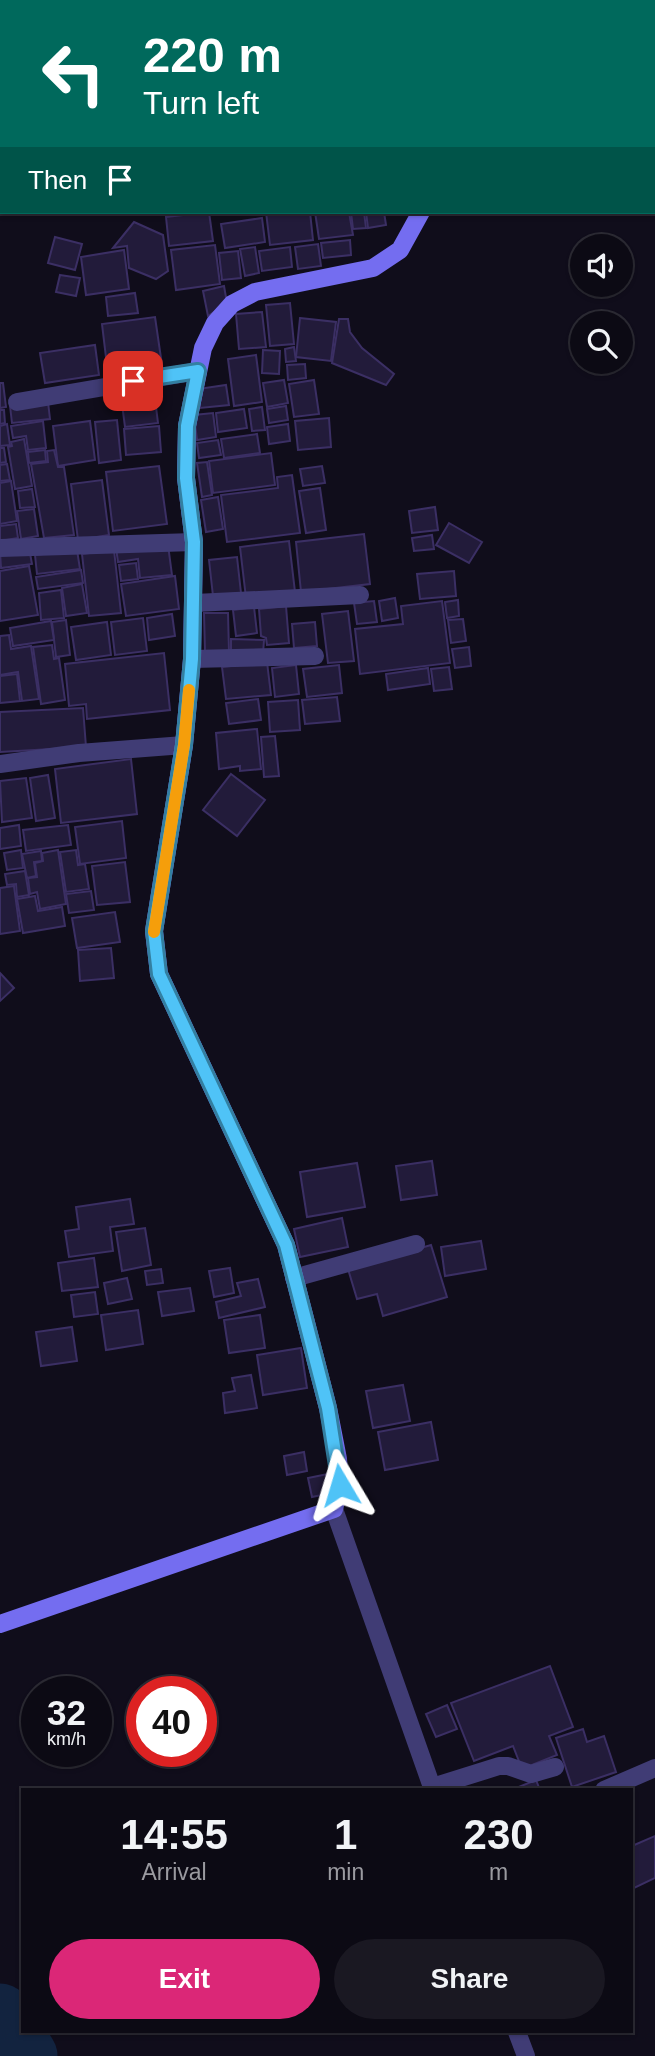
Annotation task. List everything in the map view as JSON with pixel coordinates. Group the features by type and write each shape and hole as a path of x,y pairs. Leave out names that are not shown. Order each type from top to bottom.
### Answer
{"street":[{"path":"420,214 400,250 373,268 256,292 232,304 215,323 203,348 187,426 186,478 194,542 192,659 184,745 154,931 159,974 286,1245 328,1408 338,1459 340,1485 334,1509 432,1788 499,1766 508,1766 531,1774 555,1767"},
{"path":"17,402 198,371"},
{"path":"0,548 194,542"},
{"path":"195,603 360,596"},
{"path":"192,659 314,656"},
{"path":"0,764 79,752 184,745"},
{"path":"294,1278 416,1244"},
{"path":"0,1624 334,1509"},
{"path":"609,1788 655,1769"},
{"path":"517,2033 526,2056"}],"building":[{"path":"209,214 213,241 169,246 166,217"},
{"path":"266,214 310,214 313,240 270,245"},
{"path":"315,214 349,214 353,235 319,239"},
{"path":"351,214 364,214 366,228 353,229"},
{"path":"366,214 384,214 386,225 368,228"},
{"path":"262,218 265,242 225,248 221,224"},
{"path":"134,222 163,235 168,271 156,279 129,268 127,246 113,248"},
{"path":"55,237 82,244 75,270 48,263"},
{"path":"350,240 351,255 323,258 321,243"},
{"path":"318,244 321,266 298,269 295,247"},
{"path":"215,245 220,284 176,290 171,250"},
{"path":"255,247 259,273 245,276 240,249"},
{"path":"290,247 292,267 262,271 259,251"},
{"path":"124,250 129,289 86,295 81,257"},
{"path":"238,251 241,278 222,280 219,253"},
{"path":"60,275 80,278 76,296 56,292"},
{"path":"224,286 227,303 208,316 203,291"},
{"path":"135,293 138,313 108,316 106,297"},
{"path":"290,303 294,344 270,346 266,305"},
{"path":"262,312 266,347 239,349 236,314"},
{"path":"155,317 162,365 108,374 102,324"},
{"path":"300,318 336,322 331,361 296,357"},
{"path":"339,319 348,319 350,332 362,348 394,374 386,385 332,363"},
{"path":"95,345 99,375 45,383 40,353"},
{"path":"294,347 296,361 286,362 285,349"},
{"path":"263,350 280,351 279,374 262,373"},
{"path":"256,355 262,402 234,406 228,359"},
{"path":"305,364 306,378 288,380 287,365"},
{"path":"284,380 288,403 267,407 263,383"},
{"path":"314,380 319,414 294,417 289,384"},
{"path":"0,383 3,383 6,407 0,408"},
{"path":"226,385 229,405 200,408 198,389"},
{"path":"155,399 158,423 125,427 122,404"},
{"path":"48,402 50,419 12,423 10,406"},
{"path":"286,406 288,420 269,423 267,409"},
{"path":"262,407 265,430 252,431 249,409"},
{"path":"244,409 247,428 218,432 216,413"},
{"path":"0,410 4,410 5,423 0,424"},
{"path":"213,413 216,437 197,440 194,415"},
{"path":"329,418 331,447 298,450 295,421"},
{"path":"117,420 121,460 99,463 95,422"},
{"path":"43,421 46,448 28,450 26,436 13,438 11,426"},
{"path":"90,421 95,460 58,466 53,426"},
{"path":"7,424 10,445 0,446 0,426"},
{"path":"288,424 290,441 269,444 267,427"},
{"path":"159,426 161,452 126,455 124,429"},
{"path":"257,434 260,453 224,458 221,439"},
{"path":"24,439 32,486 15,489 8,447 12,446 11,442"},
{"path":"218,440 221,455 199,458 197,443"},
{"path":"0,448 4,448 6,462 0,463"},
{"path":"45,450 46,461 29,463 28,452"},
{"path":"54,450 58,467 64,467 74,535 44,538 31,464 48,462 47,451"},
{"path":"271,453 275,485 213,493 209,461"},
{"path":"207,462 212,495 202,497 197,463"},
{"path":"7,464 10,480 0,481 0,465"},
{"path":"159,466 167,524 113,531 106,472"},
{"path":"322,466 325,483 303,486 300,469"},
{"path":"292,475 300,533 227,542 221,495 278,488 277,477"},
{"path":"102,480 109,535 78,540 71,484"},
{"path":"11,481 17,521 0,524 0,483"},
{"path":"320,488 326,530 306,533 299,491"},
{"path":"32,489 35,507 20,508 18,491"},
{"path":"218,497 223,529 206,532 201,500"},
{"path":"435,507 438,530 412,533 409,511"},
{"path":"34,509 38,536 21,539 17,511"},
{"path":"449,523 482,542 469,563 436,545"},
{"path":"16,524 18,538 0,541 0,526"},
{"path":"364,534 370,584 301,592 296,542"},
{"path":"432,535 434,549 414,551 412,538"},
{"path":"289,541 295,592 246,598 240,547"},
{"path":"168,545 172,575 140,578 138,559 118,562 116,548"},
{"path":"29,548 32,564 1,568 0,552"},
{"path":"77,550 80,569 37,574 35,555"},
{"path":"114,550 121,613 89,616 82,554"},
{"path":"237,557 241,593 213,596 209,560"},
{"path":"136,563 138,579 121,581 119,565"},
{"path":"29,566 38,615 0,621 0,571"},
{"path":"81,570 83,583 38,589 36,577"},
{"path":"454,571 456,596 420,599 417,574"},
{"path":"175,576 179,609 126,616 121,584"},
{"path":"82,584 87,613 66,616 62,588"},
{"path":"61,590 64,618 41,620 39,593"},
{"path":"395,598 398,618 382,621 379,601"},
{"path":"458,600 459,616 447,618 445,602"},
{"path":"374,601 377,622 357,624 354,603"},
{"path":"442,601 450,663 360,674 355,629 403,624 401,606"},
{"path":"286,606 289,643 267,645 266,638 261,636 259,609"},
{"path":"254,607 257,633 236,636 233,610"},
{"path":"348,611 354,661 328,663 322,614"},
{"path":"204,613 228,613 229,652 205,652"},
{"path":"172,614 175,636 149,640 147,618"},
{"path":"143,618 147,651 115,655 111,622"},
{"path":"463,619 466,641 451,643 448,620"},
{"path":"66,620 70,655 56,657 52,622"},
{"path":"51,621 54,640 13,646 10,628"},
{"path":"107,622 111,655 76,660 71,627"},
{"path":"315,622 317,646 294,648 292,624"},
{"path":"9,635 11,649 31,646 39,699 22,701 18,672 0,675 0,636"},
{"path":"231,639 264,640 263,654 231,653"},
{"path":"52,645 54,659 59,658 65,700 41,704 33,647"},
{"path":"469,647 471,666 455,668 452,649"},
{"path":"164,653 170,710 87,719 86,704 69,706 65,664"},
{"path":"267,662 271,695 226,699 222,667"},
{"path":"296,665 299,694 275,697 272,668"},
{"path":"339,665 342,693 307,697 303,669"},
{"path":"449,667 452,689 434,691 431,669"},
{"path":"428,668 430,684 388,690 386,674"},
{"path":"17,674 20,701 0,703 0,676"},
{"path":"337,697 340,721 305,724 302,700"},
{"path":"258,699 261,720 229,724 226,703"},
{"path":"298,700 300,730 270,732 268,702"},
{"path":"83,708 86,747 0,752 0,712"},
{"path":"257,729 261,769 240,771 240,766 219,769 216,733"},
{"path":"275,736 279,776 264,777 261,737"},
{"path":"131,759 137,814 61,823 55,769"},
{"path":"231,774 265,800 237,836 203,810"},
{"path":"48,775 55,818 36,821 30,778"},
{"path":"26,778 32,818 2,822 0,781"},
{"path":"122,821 126,858 80,864 75,827"},
{"path":"19,825 21,846 0,849 0,828"},
{"path":"68,825 71,845 26,851 23,830"},
{"path":"21,850 23,868 7,870 4,853"},
{"path":"58,850 66,904 40,909 37,892 30,894 28,878 37,877 35,863 43,861 42,853"},
{"path":"76,850 78,865 85,864 89,889 66,892 60,852"},
{"path":"41,851 42,861 34,862 36,876 27,878 22,854"},
{"path":"125,862 130,902 97,905 92,866"},
{"path":"25,871 29,895 17,897 16,884 7,885 5,874"},
{"path":"14,886 20,931 0,934 0,888"},
{"path":"91,891 94,910 69,913 66,894"},
{"path":"35,896 38,911 62,907 65,926 23,933 17,899"},
{"path":"115,912 120,942 77,948 72,918"},
{"path":"111,948 114,978 80,981 78,950"},
{"path":"0,973 14,988 0,1001"},
{"path":"432,1161 437,1195 401,1200 396,1166"},
{"path":"357,1163 365,1207 307,1217 300,1172"},
{"path":"130,1199 134,1224 110,1227 113,1251 69,1257 65,1231 79,1229 76,1207"},
{"path":"342,1218 348,1247 300,1257 294,1229"},
{"path":"145,1228 151,1265 122,1271 116,1232"},
{"path":"481,1241 486,1269 445,1276 441,1247"},
{"path":"431,1245 447,1297 383,1316 377,1294 357,1299 348,1269"},
{"path":"94,1258 98,1287 62,1291 58,1263"},
{"path":"230,1268 234,1293 214,1297 209,1271"},
{"path":"161,1269 163,1283 147,1285 145,1271"},
{"path":"127,1278 132,1299 108,1304 104,1283"},
{"path":"258,1279 265,1307 219,1318 216,1302 241,1296 237,1283"},
{"path":"190,1288 194,1311 162,1316 158,1292"},
{"path":"95,1292 98,1314 74,1317 71,1295"},
{"path":"138,1310 143,1344 106,1350 101,1315"},
{"path":"260,1315 265,1348 229,1353 224,1320"},
{"path":"72,1327 77,1361 41,1366 36,1332"},
{"path":"301,1348 307,1388 263,1395 257,1355"},
{"path":"251,1375 257,1408 225,1413 223,1393 235,1391 232,1378"},
{"path":"403,1385 410,1421 373,1428 366,1391"},
{"path":"431,1422 438,1460 385,1470 378,1432"},
{"path":"304,1452 307,1471 287,1475 284,1456"},
{"path":"328,1474 331,1493 312,1497 308,1478"},
{"path":"550,1666 573,1727 549,1736 557,1755 522,1769 513,1746 474,1761 451,1703"},
{"path":"447,1705 457,1729 436,1737 426,1714"},
{"path":"583,1729 587,1742 604,1736 616,1772 572,1787 556,1738"},
{"path":"536,1780 539,1788 516,1788"},
{"path":"655,1836 655,1878 633,1889 633,1846"}],"waterway":[{"path":"0,2015 26,2056"}],"slow traffic":[{"path":"154,932 184,745 189,690"}],"route":[{"path":"133,381 198,371 187,426 186,478 194,542 192,659 184,745 154,931 159,974 286,1245 328,1408 340,1485"}]}
